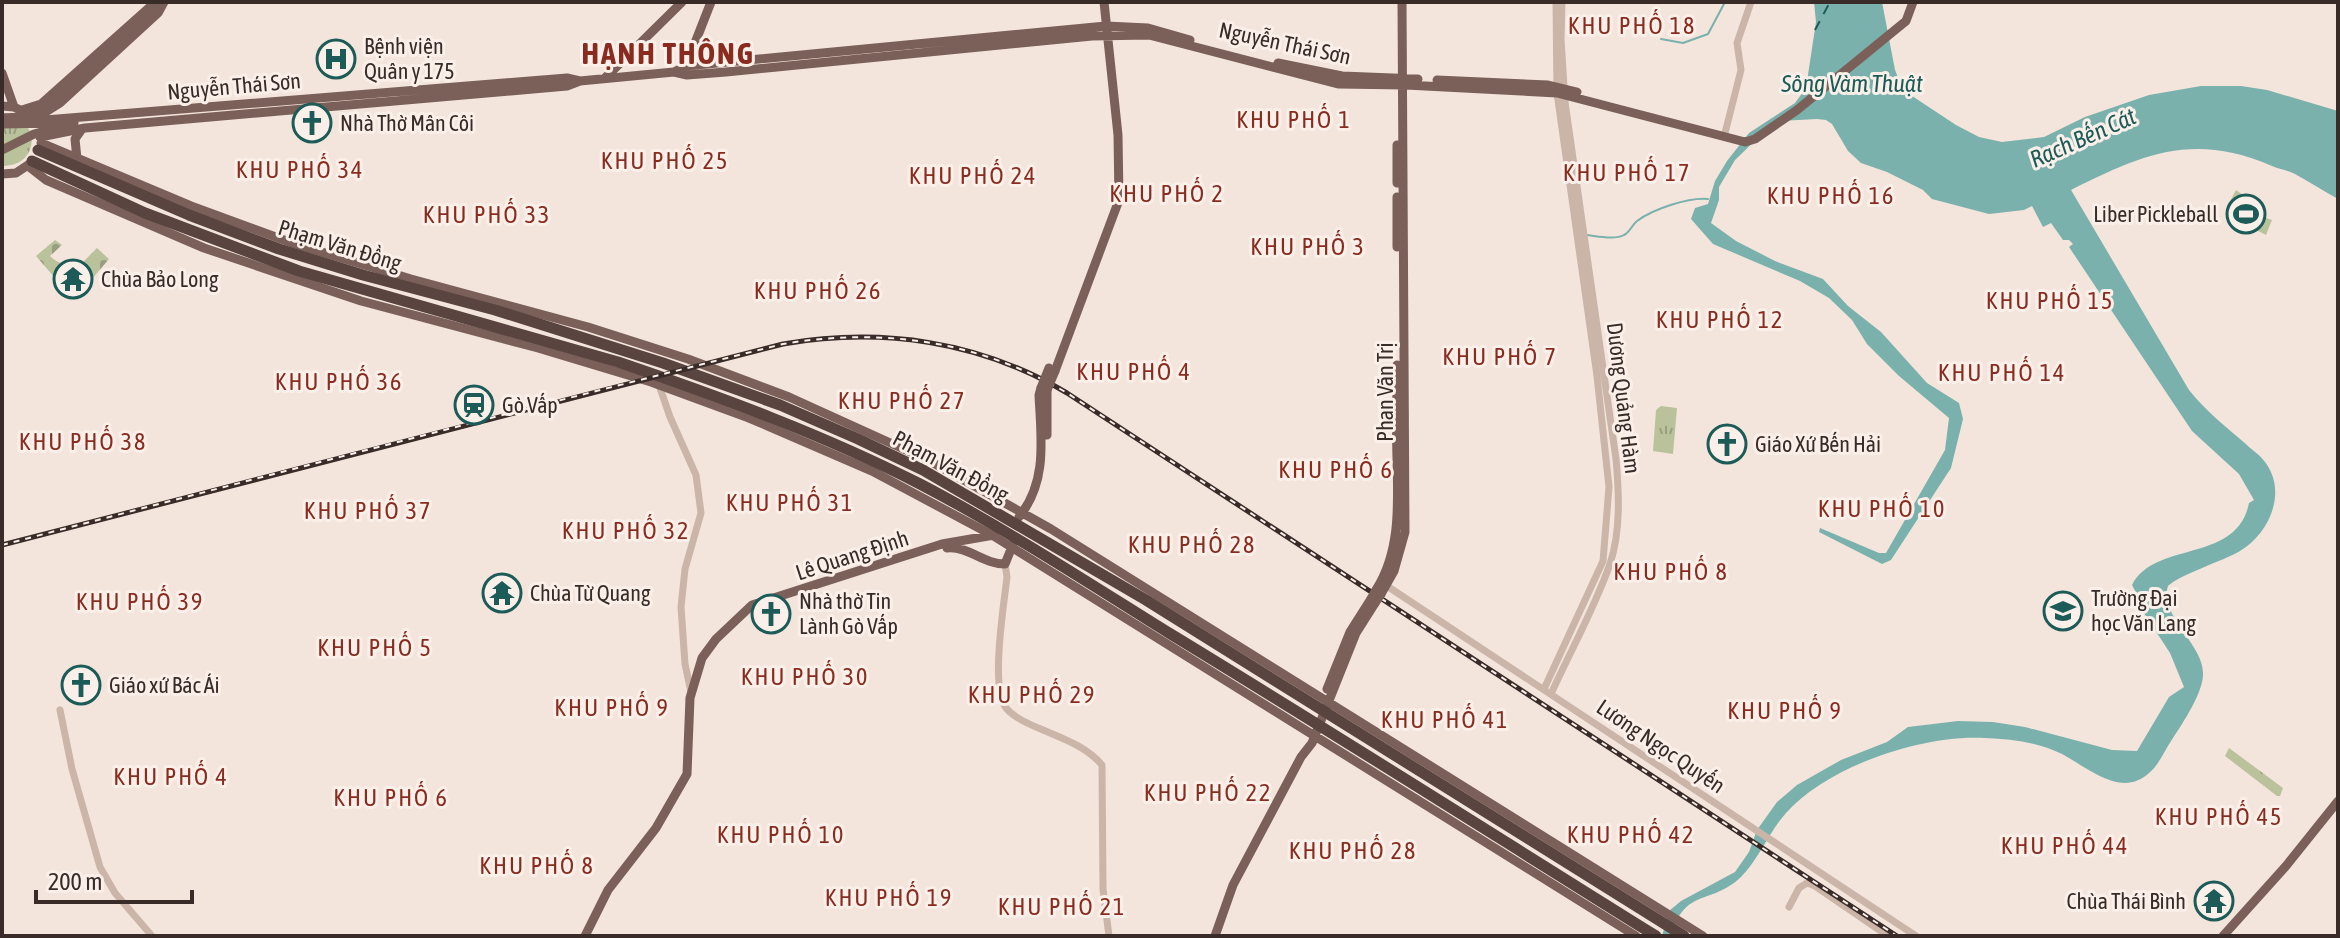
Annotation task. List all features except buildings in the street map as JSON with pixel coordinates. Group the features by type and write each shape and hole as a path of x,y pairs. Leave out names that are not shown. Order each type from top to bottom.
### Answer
{"highway":[{"name":"Phạm Văn Đồng","path":"36,152 78,163 204,221 279,249 364,270 681,369 799,413 923,470 1324,706 1639,902 1684,936"},
{"name":"Phạm Văn Đồng","path":"36,152 145,213 349,287 482,327 618,362 732,402 897,473 992,534 1019,527 1228,675 1626,924 1656,936"}],"main road":[{"path":"605,78 682,2"},
{"path":"686,66 711,2"},
{"path":"1005,564 1019,527 1039,494 1046,465 1044,389 1113,216 1118,194 1118,135 1104,2"},
{"name":"Phan Văn Trị","path":"1215,936 1233,885 1301,757 1307,752 1350,632 1378,594 1401,518 1400,2"},
{"path":"2,106 18,108 41,104 152,5 160,4"},
{"path":"2,118 23,117 43,109 160,4"},
{"path":"34,121 60,103 158,13 160,4"},
{"name":"Nguyễn Thái Sơn","path":"674,72 686,66 1107,31 1159,30 1239,56 1342,76 1560,90 1742,139 1794,106 1906,19 1912,4"},
{"name":"Nguyễn Thái Sơn","path":"34,121 567,86 605,78 674,72 687,75 726,72 1107,31"},
{"path":"2,73 18,108 34,121 36,152"},
{"name":"Nguyễn Thái Sơn","path":"2,174 16,173 59,133 85,128 196,119 567,78 580,81"},
{"name":"Phan Văn Trị","path":"1400,81 1400,191"},
{"path":"2,124 180,117 196,119"},
{"path":"53,119 59,133"},
{"path":"2,150 34,134 74,123"},
{"path":"78,163 75,139 79,130 85,128"},
{"name":"Phạm Văn Đồng","path":"364,270 588,327 710,367 789,397 930,461 1019,527 1104,562 1324,706"},
{"name":"Phạm Văn Đồng","path":"482,327 749,418 872,471 992,534"},
{"path":"789,397 799,413"},
{"path":"977,554 976,545 992,534"},
{"name":"Lê Quang Định","path":"585,936 608,890 661,821 681,788 689,768 691,692 702,658 716,639 752,605 940,546 992,534"},
{"name":"Lê Quang Định","path":"940,546 957,547 992,563 1005,564"},
{"path":"1104,562 1113,581"},
{"path":"2223,936 2286,866 2338,801"},
{"name":"Phạm Văn Đồng","path":"1639,902 1703,936"},
{"name":"Phạm Văn Đồng","path":"1626,924 1636,936"}],"street":[{"name":"Dương Quảng Hàm","path":"1547,692 1606,562 1609,487 1601,376 1560,90 1559,2"},
{"path":"1725,134 1741,70 1737,43 1751,2"},
{"path":"659,385 696,475 701,513 685,569 681,607 685,664 691,692"},
{"path":"1005,564 1007,577 999,661 1000,696 1006,708 1022,720 1090,753 1102,765 1103,889 1109,936"},
{"name":"Lương Ngọc Quyến","path":"1378,594 1547,692 1916,936"},
{"path":"60,710 72,769 100,867 115,893 152,936"},
{"path":"1789,907 1799,888 1807,883 1888,936"}],"green space":[{"path":"2,114 25,124 32,142 24,159 2,166"},
{"name":"Liber Pickleball","path":"2236,190 2250,200 2246,208 2249,212 2272,220 2266,235 2241,222 2244,217 2227,207"},
{"path":"55,240 62,245 50,256 76,269 97,248 109,259 74,300 36,256"},
{"path":"1661,406 1677,408 1673,454 1653,451 1656,410"},
{"path":"2229,748 2283,788 2280,796 2225,756"}],"water":[{"path":"1814,2 1882,2 1895,70 1903,90 1956,125 1979,137 2002,142 2044,137 2085,117 2149,95 2201,86 2241,86 2267,90 2338,111 2338,199 2295,174 2244,156 2193,149 2145,158 2071,190 2189,390 2209,412 2263,459 2275,486 2275,499 2267,523 2250,544 2168,586 2169,607 2196,651 2203,673 2197,698 2153,769 2138,780 2116,782 2043,747 2015,740 1985,738 1934,741 1878,756 1826,781 1804,796 1780,820 1741,877 1719,892 1691,903 1683,910 1671,936 1662,936 1669,911 1681,901 1735,872 1749,852 1757,830 1777,802 1797,785 1841,760 1887,742 1908,727 1958,721 1993,722 2025,727 2112,750 2137,751 2169,697 2184,687 2170,653 2138,604 2139,598 2132,585 2143,571 2158,562 2213,544 2229,535 2254,500 2239,474 2192,431 2069,247 2073,244 2063,240 2051,223 2043,227 2032,206 2024,210 1989,214 1932,199 1923,190 1861,163 1848,151 1832,124 1826,120 1780,121 1735,160 1719,187 1719,200 1711,223 1736,241 1775,261 1823,279 1848,306 1881,332 1927,383 1959,403 1963,419 1951,468 1891,560 1882,564 1819,532 1820,528 1879,553 1886,553 1945,450 1949,418 1867,344 1852,320 1829,298 1800,281 1713,244 1691,219 1695,208 1708,204 1715,181 1749,133 1795,103 1806,88 1816,22"}],"waterway":[{"path":"1661,39 1683,43 1708,34 1725,2"},
{"path":"1586,235 1620,236 1637,221 1661,208 1708,199"}],"ferry route":[{"path":"1815,30 1830,2"}],"railway":[{"path":"2,545 783,344 820,339 893,338 965,350 1034,375 1067,393 1897,936"}],"place":[{"name":"Bệnh viện Quân y 175","path":"336,59"},
{"name":"Nhà Thờ Mân Côi","path":"312,123"},
{"name":"Liber Pickleball","path":"2246,214"},
{"name":"Chùa Bảo Long","path":"73,279"},
{"name":"Gò Vấp","path":"474,405"},
{"name":"Giáo Xứ Bến Hải","path":"1727,444"},
{"name":"Chùa Từ Quang","path":"502,593"},
{"name":"Trường Đại học Văn Lang","path":"2063,611"},
{"name":"Nhà thờ Tin Lành Gò Vấp","path":"771,614"},
{"name":"Giáo xứ Bác Ái","path":"81,685"},
{"name":"Chùa Thái Bình","path":"2214,901"}],"district":[{"name":"KHU PHỐ 18","path":"1632,26"},
{"name":"HẠNH THÔNG","path":"668,54"},
{"name":"KHU PHỐ 1","path":"1294,120"},
{"name":"KHU PHỐ 25","path":"665,161"},
{"name":"KHU PHỐ 34","path":"300,170"},
{"name":"KHU PHỐ 17","path":"1627,173"},
{"name":"KHU PHỐ 24","path":"973,176"},
{"name":"KHU PHỐ 2","path":"1167,194"},
{"name":"KHU PHỐ 16","path":"1831,196"},
{"name":"KHU PHỐ 33","path":"487,215"},
{"name":"KHU PHỐ 3","path":"1308,247"},
{"name":"KHU PHỐ 26","path":"818,291"},
{"name":"KHU PHỐ 15","path":"2050,301"},
{"name":"KHU PHỐ 12","path":"1720,320"},
{"name":"KHU PHỐ 7","path":"1500,357"},
{"name":"KHU PHỐ 4","path":"1134,372"},
{"name":"KHU PHỐ 14","path":"2002,373"},
{"name":"KHU PHỐ 36","path":"339,382"},
{"name":"KHU PHỐ 27","path":"902,401"},
{"name":"KHU PHỐ 38","path":"83,442"},
{"name":"KHU PHỐ 6","path":"1336,470"},
{"name":"KHU PHỐ 31","path":"790,503"},
{"name":"KHU PHỐ 10","path":"1882,509"},
{"name":"KHU PHỐ 37","path":"368,511"},
{"name":"KHU PHỐ 32","path":"626,531"},
{"name":"KHU PHỐ 28","path":"1192,545"},
{"name":"KHU PHỐ 8","path":"1671,572"},
{"name":"KHU PHỐ 39","path":"140,602"},
{"name":"KHU PHỐ 5","path":"375,648"},
{"name":"KHU PHỐ 30","path":"805,677"},
{"name":"KHU PHỐ 29","path":"1032,695"},
{"name":"KHU PHỐ 9","path":"612,708"},
{"name":"KHU PHỐ 9","path":"1785,711"},
{"name":"KHU PHỐ 41","path":"1445,720"},
{"name":"KHU PHỐ 4","path":"171,777"},
{"name":"KHU PHỐ 22","path":"1208,793"},
{"name":"KHU PHỐ 6","path":"391,798"},
{"name":"KHU PHỐ 45","path":"2219,817"},
{"name":"KHU PHỐ 10","path":"781,835"},
{"name":"KHU PHỐ 42","path":"1631,835"},
{"name":"KHU PHỐ 44","path":"2065,846"},
{"name":"KHU PHỐ 28","path":"1353,851"},
{"name":"KHU PHỐ 8","path":"537,866"},
{"name":"KHU PHỐ 19","path":"889,898"},
{"name":"KHU PHỐ 21","path":"1062,907"}],"water label":[{"name":"Sông Vàm Thuật","path":"1852,84"},
{"name":"Rạch Bến Cát","path":"2083,138"}]}
